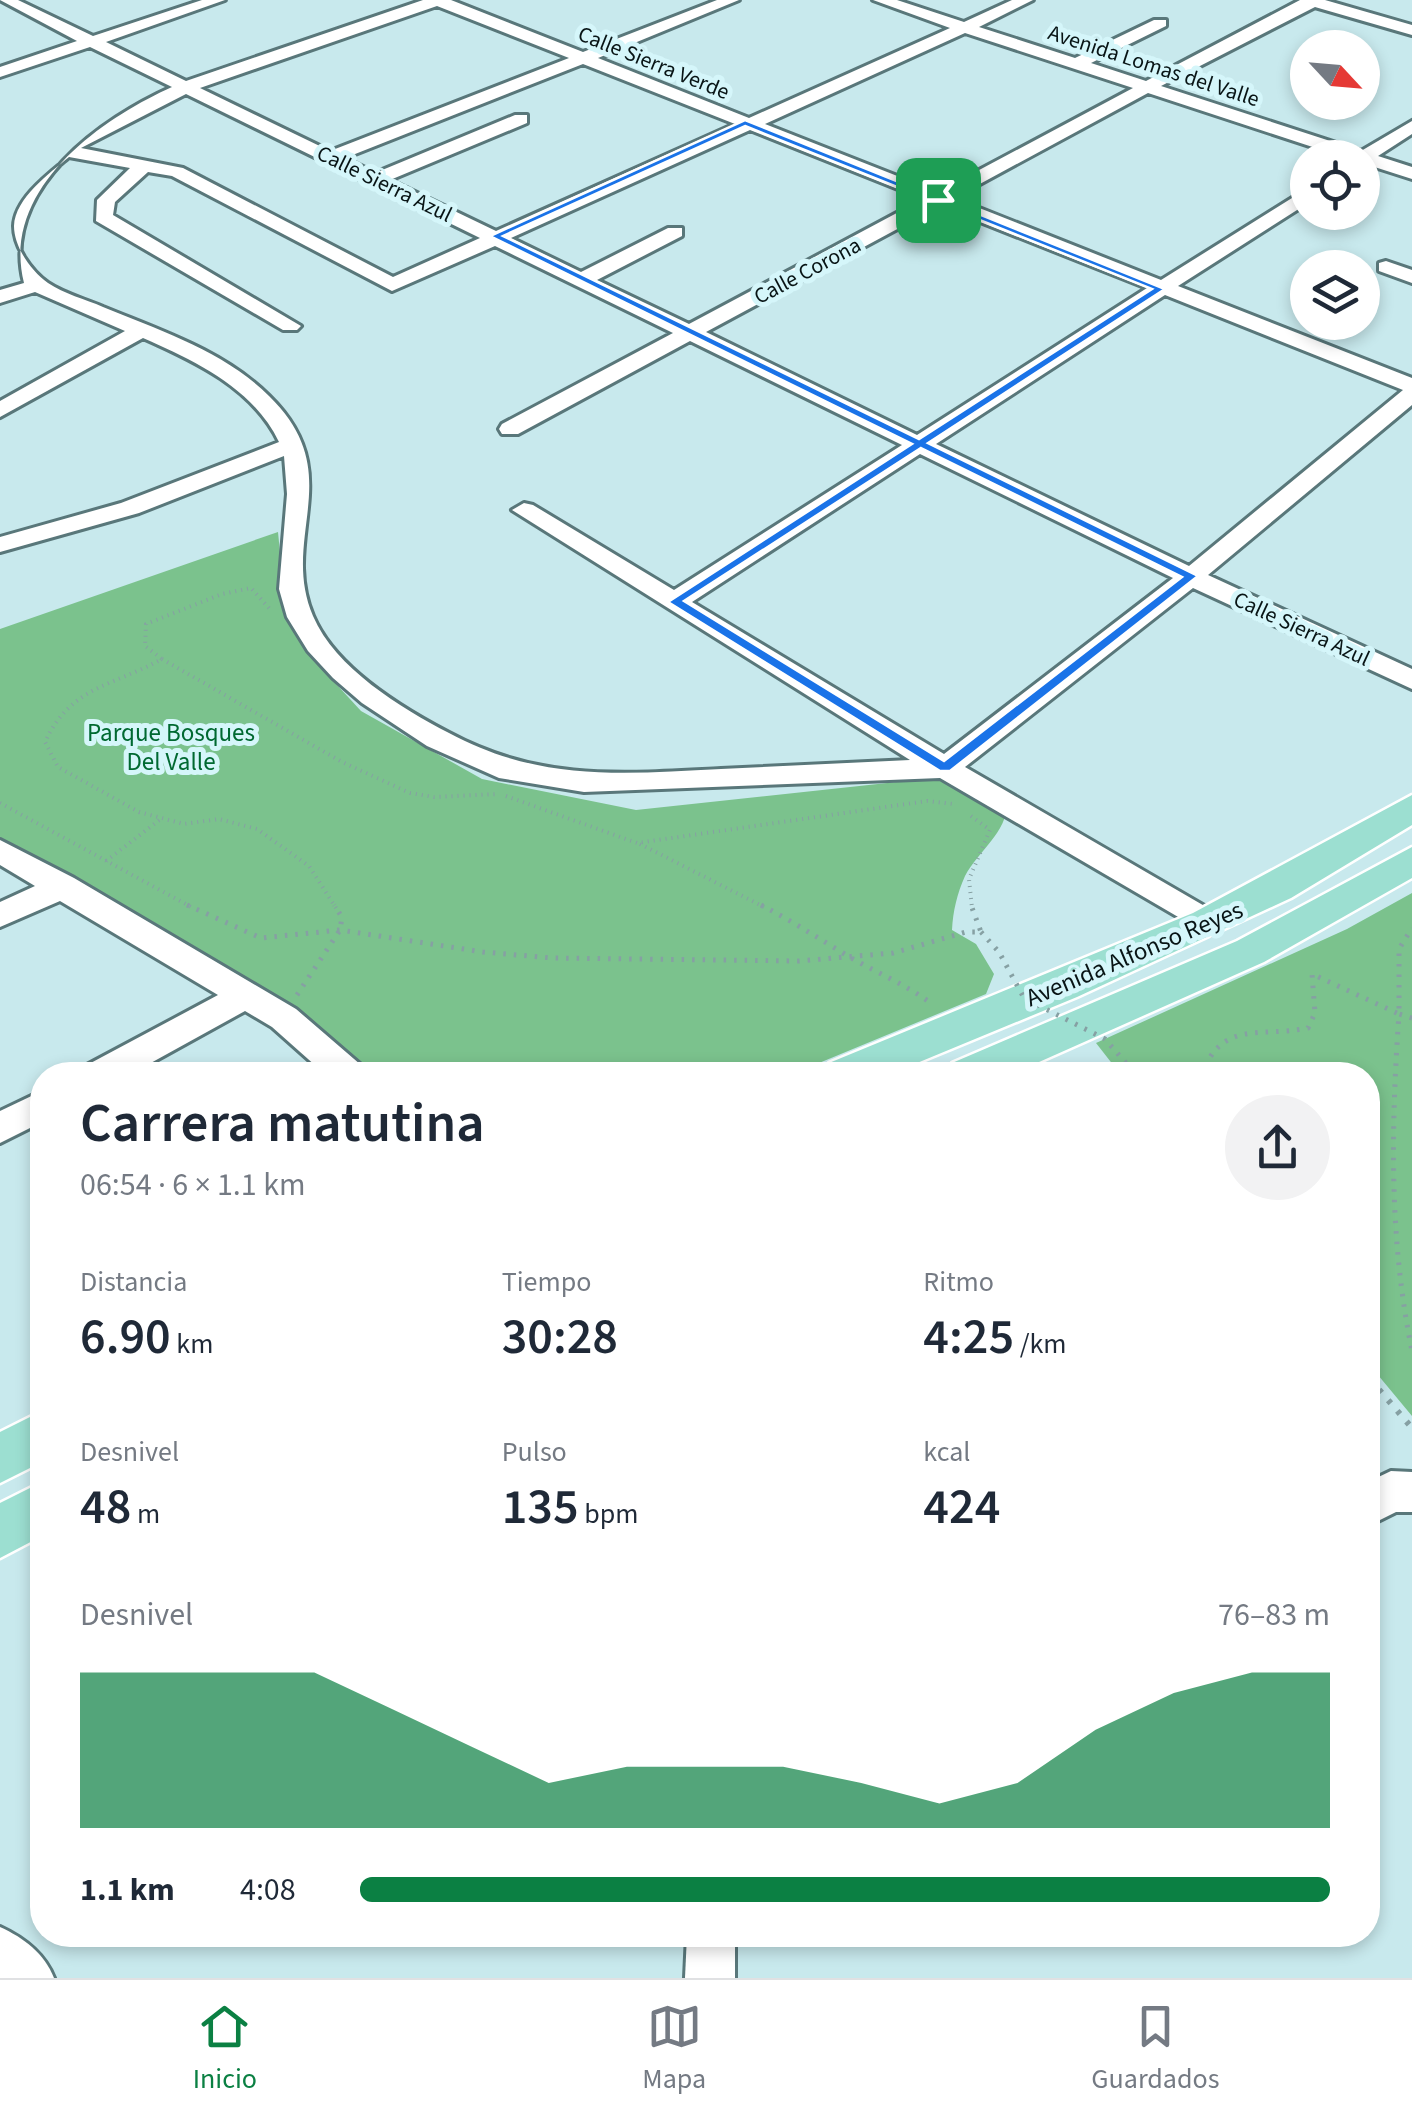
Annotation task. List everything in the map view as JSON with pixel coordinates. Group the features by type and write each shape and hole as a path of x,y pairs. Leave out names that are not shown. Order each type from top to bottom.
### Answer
{"main road":[{"name":"Avenida Alfonso Reyes","path":"875,1062 1209,923 1287,884 1412,808"},
{"name":"Avenida Alfonso Reyes","path":"998,1062 1253,954 1353,900 1412,860"},
{"path":"0,1458 30,1442"},
{"path":"0,1532 30,1514"}],"street":[{"name":"Calle Sierra Azul","path":"3,0 1412,680"},
{"path":"0,72 218,0"},
{"path":"438,0 186,86 124,113 63,150 24,186 10,207 3,230 38,285 141,331 248,386 268,408 292,446 302,494 291,565 292,593 300,621 350,678 418,728 497,767 533,776 614,784 945,768 1191,576 1412,394"},
{"name":"Calle Sierra Verde","path":"438,0 1412,386"},
{"path":"331,157 730,0"},
{"name":"Avenida Lomas del Valle","path":"855,0 1076,64 1290,143"},
{"name":"Avenida Lomas del Valle","path":"881,0 959,30 1304,140"},
{"path":"63,150 145,165 203,183 392,285 745,122 1025,0"},
{"path":"1313,1 1412,30"},
{"name":"Calle Corona","path":"510,429 1313,1"},
{"path":"1076,64 1160,24"},
{"path":"376,179 522,119"},
{"path":"1380,147 1412,126"},
{"name":"Avenida Lomas del Valle","path":"1380,163 1412,173"},
{"path":"145,165 106,200 103,217 290,326"},
{"path":"1380,174 1412,184"},
{"path":"0,194 24,186"},
{"path":"675,602 1290,206"},
{"path":"584,279 676,232"},
{"path":"1386,267 1412,276"},
{"path":"0,297 38,285"},
{"path":"0,410 141,331"},
{"path":"0,545 130,508 292,446"},
{"path":"524,510 945,768 1209,923"},
{"path":"0,851 284,1018 335,1062"},
{"path":"0,915 63,886"},
{"path":"123,1062 245,996"},
{"path":"0,1128 30,1112"},
{"path":"710,1978 711,1947"},
{"path":"0,1952 29,1978"}],"path":[{"path":"162,660 342,762 410,793 434,797 502,794"},
{"path":"0,803 180,902 261,938 340,930 483,952 552,958 799,961 844,954 893,953 966,932 980,932 999,952 1024,998 1105,1039 1125,1062"},
{"path":"106,861 162,818"},
{"path":"219,819 256,829 309,866 342,917 340,930 287,1010"},
{"path":"637,843 812,931 844,954 902,982 936,1009"},
{"path":"1412,928 1399,949 1390,1158 1395,1239 1412,1351"},
{"path":"1208,1062 1215,1045 1235,1034 1293,1033 1308,1028 1315,1013 1312,974 1412,1018"},
{"path":"1380,1390 1412,1428"}],"green space":[{"name":"Parque Bosques Del Valle","path":"278,532 285,604 315,661 361,711 482,779 636,810 952,776 1007,802 998,832 965,876 952,930 976,944 994,974 986,994 821,1062 345,1062 0,843 0,629"},
{"path":"1412,893 1412,1416 1380,1377 1380,1062 1111,1062 1096,1043 1347,929"}],"route":[{"path":"938,200 745,122 495,236 920,444 675,602 945,768 1191,576 920,444 1160,289 938,200"}]}
